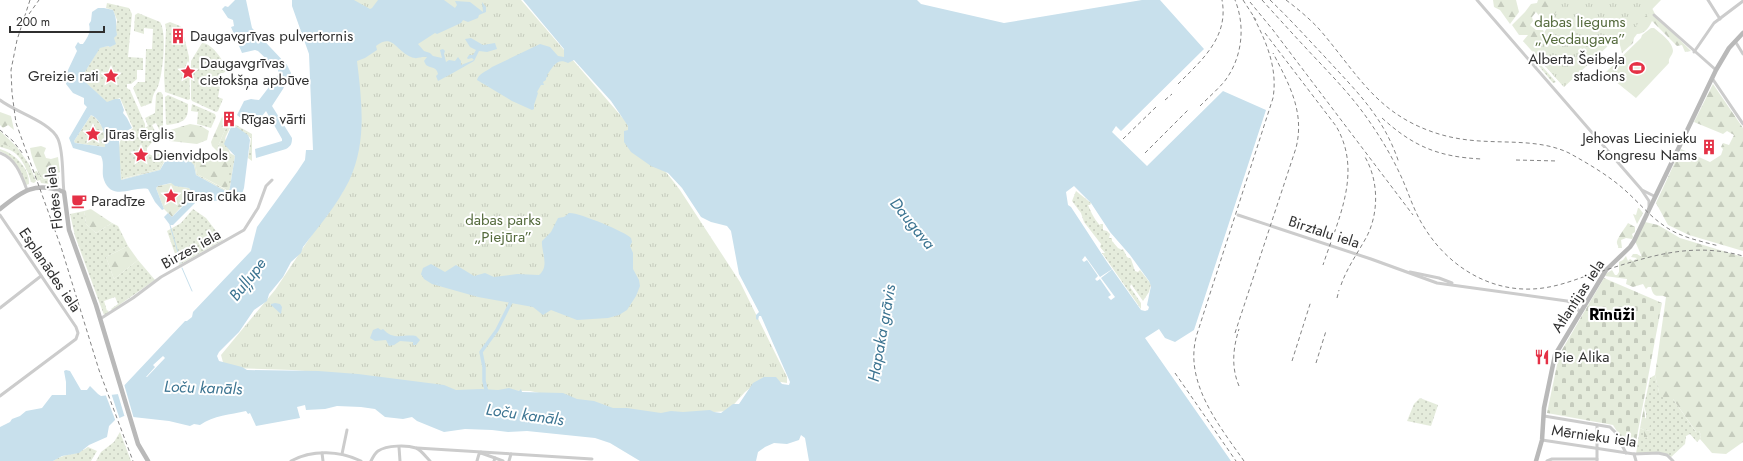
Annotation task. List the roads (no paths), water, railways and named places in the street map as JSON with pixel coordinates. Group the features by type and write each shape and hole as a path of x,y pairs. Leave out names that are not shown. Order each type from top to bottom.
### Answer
{"main road":[{"name":"Atlantijas iela","path":"1536,461 1542,440 1544,416 1555,355 1606,270 1630,247 1634,241 1654,196 1716,70 1743,33"},
{"path":"0,209 27,190 39,187 64,192"},
{"name":"Flotes iela","path":"64,192 69,230 100,319 138,444 146,460"}],"street":[{"path":"1477,0 1641,189 1649,201 1649,207"},
{"path":"1708,0 1720,18"},
{"path":"1694,52 1714,23 1742,1"},
{"path":"1654,15 1716,70"},
{"path":"1735,42 1743,54"},
{"path":"1712,78 1743,124"},
{"name":"Flotes iela","path":"0,100 45,126 56,135 60,144 64,192"},
{"path":"0,152 11,158 17,167 27,190"},
{"name":"Birzes iela","path":"100,319 133,298 161,277 244,230 258,208 266,186 272,180"},
{"path":"1641,189 1654,196"},
{"name":"Esplanādes iela","path":"0,215 76,327 78,333 76,338 0,396"},
{"name":"Birztalu iela","path":"1238,215 1403,270 1438,278 1456,285 1567,301 1575,304 1580,313"},
{"path":"0,308 41,276"},
{"path":"1544,416 1613,429 1626,453"},
{"path":"1547,461 1552,459 1597,460 1597,425"},
{"path":"342,454 347,430"},
{"name":"Mērnieku iela","path":"1542,440 1634,454 1651,452 1667,455 1673,461"},
{"path":"399,447 400,461"},
{"path":"371,461 375,453 380,450 399,447 511,454 538,458 592,459"},
{"path":"417,448 430,461"},
{"path":"322,453 323,461"},
{"path":"291,461 302,456 322,453 342,454 361,461"},
{"path":"481,453 494,460 503,461"},
{"path":"477,461 479,454 481,453"},
{"path":"509,461 511,454"},
{"path":"1634,454 1636,461"}],"water":[{"path":"235,0 246,0 252,28 287,65 291,73 272,106 292,138 290,146 286,149 256,158 255,149 282,141 282,139 266,111 255,125 247,123 237,115 244,101 251,99 259,100 279,74 278,70 258,51 255,50 242,53 231,27 234,26 233,20 228,18 222,9 225,6 228,7"},
{"path":"292,0 354,0 370,9 378,0 444,0 455,8 457,5 455,1 470,2 483,12 482,2 486,7 486,12 479,15 478,18 468,22 463,20 461,23 437,34 435,33 418,44 424,51 433,56 442,58 440,50 443,49 445,51 444,54 446,62 449,60 455,61 458,57 461,61 461,65 474,60 472,58 467,58 469,55 473,55 476,50 470,47 465,39 471,38 483,45 495,43 497,49 487,52 479,51 474,61 438,81 436,76 438,74 436,70 426,65 424,61 427,57 411,57 394,44 386,41 376,46 377,50 365,58 357,61 362,122 361,137 355,167 349,181 333,207 303,247 301,253 291,262 283,277 269,294 267,301 254,310 239,332 219,352 217,356 219,361 242,367 247,370 318,371 358,374 444,385 456,390 498,390 509,388 519,391 521,389 522,392 563,393 577,399 594,401 613,408 627,408 661,413 671,411 683,412 710,410 721,413 733,404 739,404 753,383 764,377 776,377 782,384 789,385 790,382 761,316 759,316 758,320 756,319 756,315 759,312 739,274 731,231 727,226 711,222 701,217 682,188 668,173 651,166 631,152 624,142 624,131 628,130 628,126 611,101 574,60 568,63 561,61 553,66 547,75 546,80 543,82 544,85 541,85 537,92 534,109 532,110 512,101 477,80 481,74 492,67 540,44 550,47 558,56 564,57 564,49 523,0 917,0 921,4 1004,23 1142,0 1160,0 1204,49 1121,131 1116,126 1112,132 1147,166 1223,91 1266,110 1194,330 1175,342 1165,338 1159,329 1145,338 1231,461 809,461 805,438 801,435 799,440 787,444 774,443 765,447 758,452 756,461 640,461 610,443 595,438 527,431 508,432 465,429 444,432 417,421 412,417 403,419 385,417 375,409 337,406 325,409 306,410 305,405 297,407 300,418 256,426 250,413 248,414 246,411 216,417 200,425 194,424 190,426 169,421 124,416 115,420 109,426 107,437 89,445 79,453 62,456 53,461 0,461 0,427 26,411 42,408 52,395 66,395 64,371 70,371 81,390 87,390 90,386 101,396 119,394 119,391 185,321 192,317 193,312 251,251 257,227 305,160 306,150 313,150 309,54 292,6","holes":["1074,186 1091,203 1110,232 1130,255 1149,281 1151,286 1147,305 1149,307 1148,310 1141,310 1107,262 1071,207 1068,205 1066,192"]},
{"path":"98,8 113,10 117,35 114,38 116,44 110,47 100,48 81,78 107,102 120,99 124,110 123,113 132,128 123,133 119,141 121,180 160,170 167,158 191,162 194,165 196,175 229,193 235,156 224,144 231,127 235,126 248,135 250,140 244,188 240,200 210,201 204,197 200,198 173,225 170,225 164,217 168,213 172,217 189,200 193,194 189,188 175,186 171,183 158,186 156,188 164,209 162,210 155,202 148,189 123,192 112,190 108,187 104,180 103,162 101,156 73,148 69,138 87,107 84,104 84,98 73,93 66,84 68,70 77,51 75,47 78,42 83,44 89,34 89,24 91,21 92,12","holes":["91,115 101,124 105,138 105,147 75,143 74,141"]},
{"path":"569,213 602,223 631,238 632,242 630,246 633,253 633,269 639,280 640,286 636,296 627,310 619,315 608,318 577,320 551,310 543,315 533,307 478,297 432,284 424,279 421,274 423,268 431,264 445,272 456,265 474,276 485,273 494,277 517,274 539,275 545,263 542,241 551,232 558,218 564,217"},
{"path":"275,303 280,304 282,307 281,314 271,305"},
{"path":"378,328 381,330 383,329 391,335 416,336 420,340 416,345 413,345 413,342 400,341 389,346 386,340 375,341 370,338 373,330"}],"waterway":[{"path":"170,225 181,263"},
{"path":"182,268 192,291"},
{"name":"Loču kanāls","path":"487,393 484,381 484,367 481,352 497,330 511,302"}],"railway":[{"path":"30,0 17,40 11,70 16,123 61,247 99,370 133,461"},
{"path":"29,14 39,0"},
{"path":"1178,84 1212,47 1221,25 1223,13 1222,0"},
{"path":"1200,106 1224,82 1235,63 1241,32 1235,0"},
{"path":"1243,0 1256,20"},
{"path":"1262,0 1362,111 1392,158 1417,214 1434,242 1446,255 1474,276 1490,283 1507,287 1525,289 1543,288 1560,285 1644,258 1663,254 1702,250 1743,256"},
{"path":"1270,0 1359,94 1386,132 1399,163"},
{"path":"1286,0 1304,14 1320,30 1368,89 1395,113 1411,123 1430,131 1455,138 1474,141 1537,144 1559,149 1569,153 1600,171 1614,181 1654,218 1669,229 1690,238 1719,246"},
{"path":"1250,2 1273,30 1413,215"},
{"path":"1244,461 1214,417 1206,401 1199,385 1195,368 1194,351 1197,334 1273,98 1274,76 1270,55 1253,16"},
{"path":"1265,33 1336,126 1344,143 1348,178 1345,196 1341,213 1323,265"},
{"path":"1235,333 1296,148 1298,135 1297,110 1294,99 1285,76 1273,53"},
{"path":"1165,100 1172,94"},
{"path":"1123,139 1156,107"},
{"path":"1145,153 1188,110"},
{"path":"1382,118 1405,136 1428,149 1453,156 1482,159"},
{"path":"0,130 13,141 23,154"},
{"path":"1341,285 1349,267 1366,238 1373,219 1376,198 1375,187 1370,166 1365,157"},
{"path":"1516,160 1558,161"},
{"path":"1337,298 1339,290"},
{"path":"1292,361 1311,301"},
{"path":"1239,329 1235,343 1234,365 1236,379 1239,386"},
{"path":"1316,363 1326,331"},
{"path":"1175,373 1236,461"}],"place":[{"name":"Daugavgrīvas pulvertornis","path":"178,36"},
{"name":"Alberta Šeibeļa stadions","path":"1637,68"},
{"name":"Daugavgrīvas cietokšņa apbūve","path":"188,72"},
{"name":"Greizie rati","path":"111,76"},
{"name":"Rīgas vārti","path":"229,119"},
{"name":"Jūras ērglis","path":"93,134"},
{"name":"Jehovas Liecinieku Kongresu Nams","path":"1709,147"},
{"name":"Dienvidpols","path":"141,155"},
{"name":"Jūras cūka","path":"171,196"},
{"name":"Paradīze","path":"79,201"},
{"name":"Pie Alika","path":"1542,357"}],"district":[{"name":"Rīnūži","path":"1612,314"}],"park label":[{"name":"dabas liegums „Vecdaugava”","path":"1580,30"},
{"name":"dabas parks „Piejūra”","path":"503,228"}],"water label":[{"name":"Daugava","path":"913,223"},
{"name":"Buļļupe","path":"247,279"},
{"name":"Hapaka grāvis","path":"881,333"}]}
